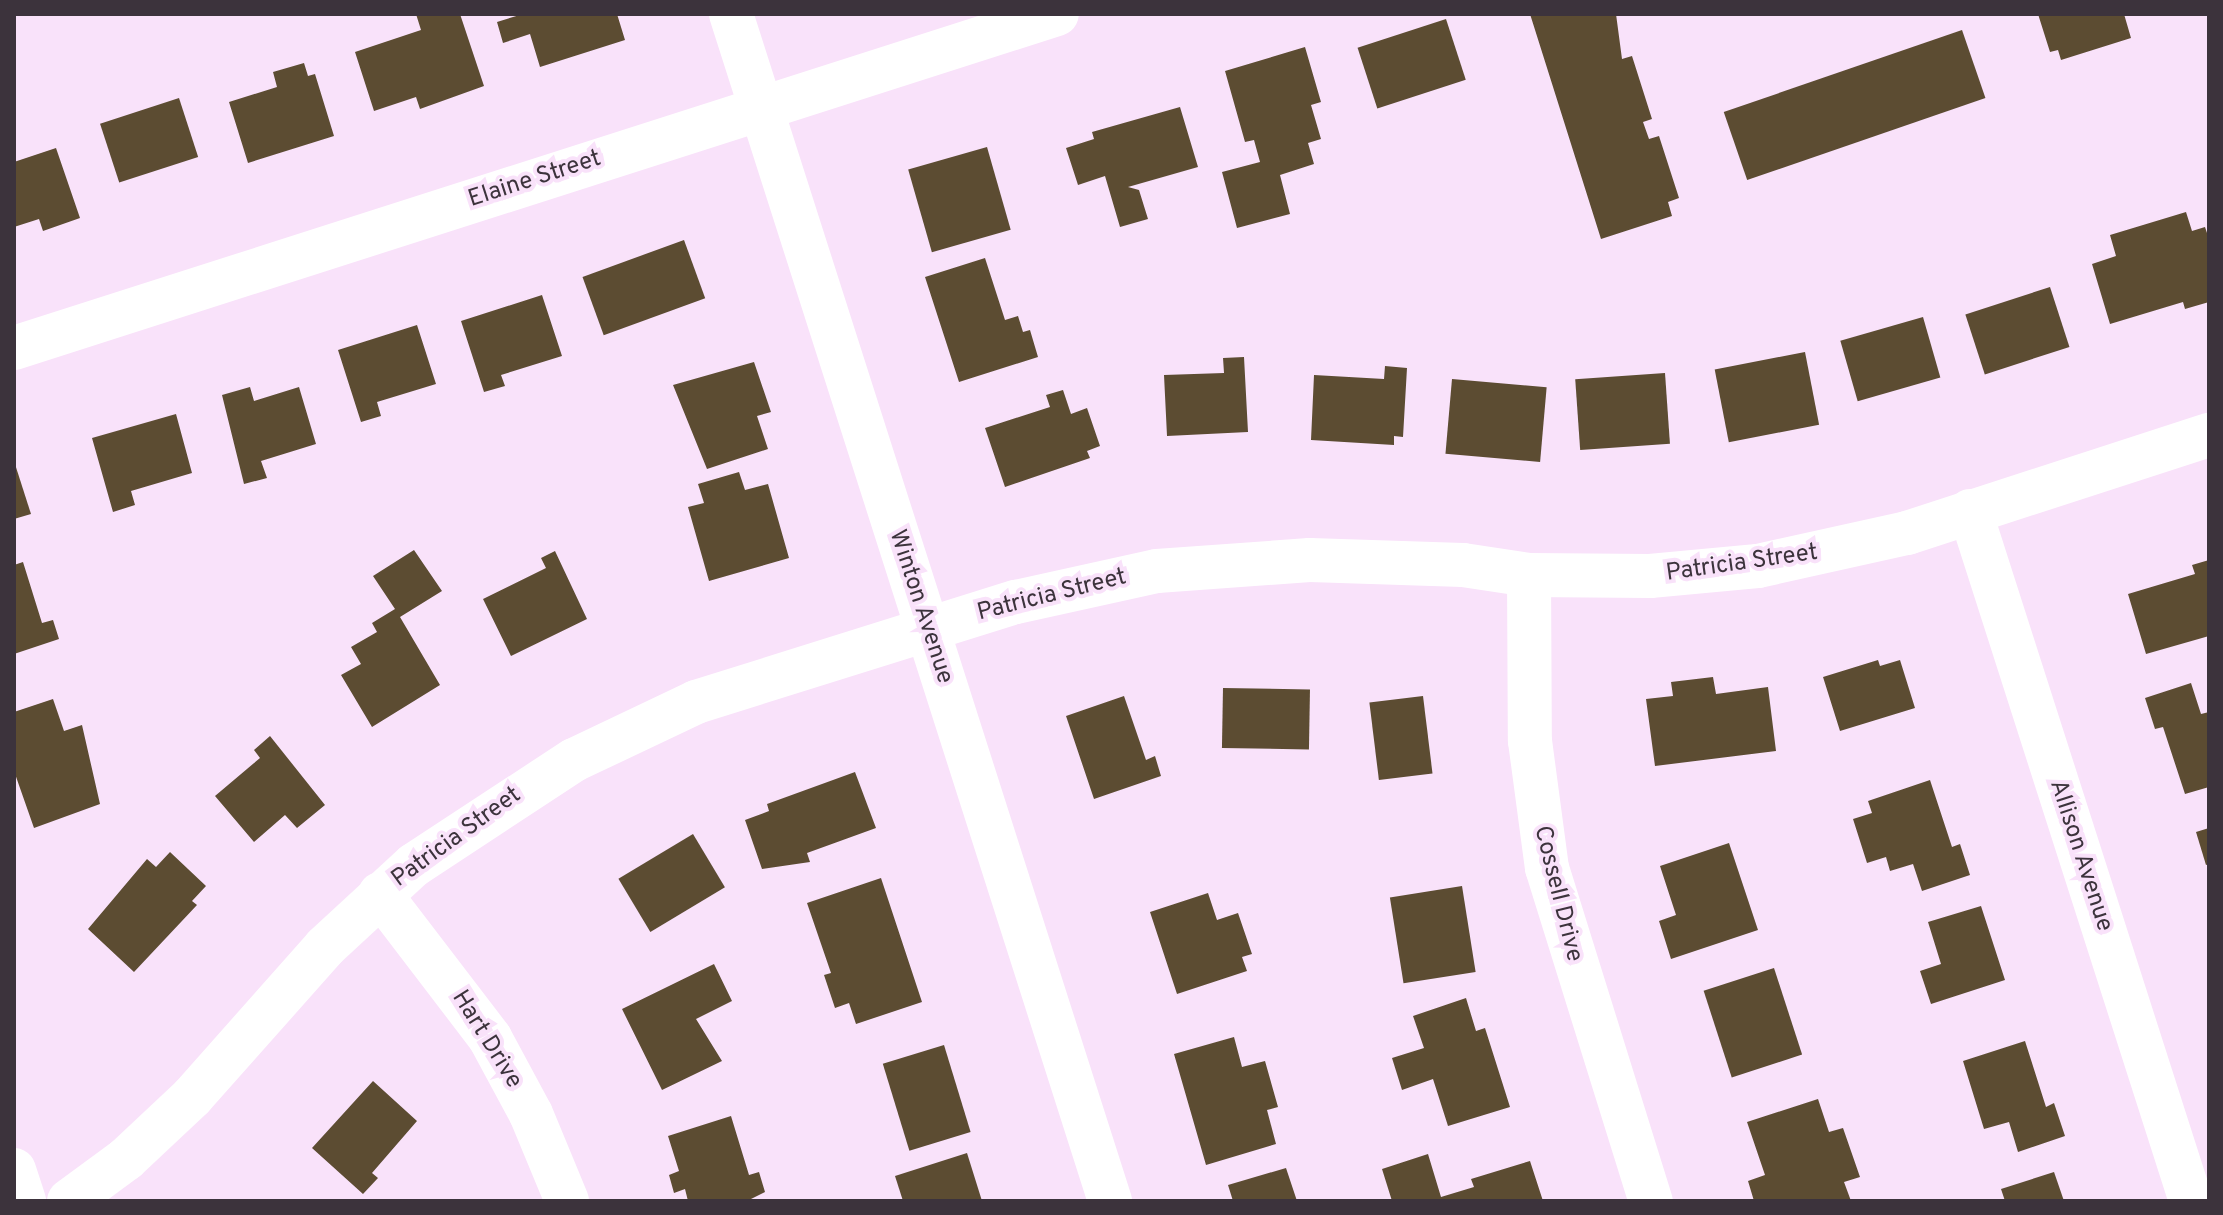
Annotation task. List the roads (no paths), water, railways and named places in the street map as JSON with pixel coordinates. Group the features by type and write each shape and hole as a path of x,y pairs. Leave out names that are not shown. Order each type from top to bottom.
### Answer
{"street":[{"name":"Winton Avenue","path":"731,14 1110,1201"},
{"name":"Elaine Street","path":"14,348 1057,14"},
{"name":"Patricia Street","path":"69,1201 126,1159 192,1097 325,947 380,894 484,814 640,725 927,628 1077,587 1222,564 1377,561 1529,575 1650,576 1758,566 1907,533 2209,435"},
{"name":"Allison Avenue","path":"1970,511 2191,1201"},
{"name":"Cossell Drive","path":"1529,575 1530,741 1547,868 1651,1201"},
{"name":"Hart Drive","path":"380,894 490,1038 531,1114 567,1201"},
{"path":"14,1170 24,1201"}]}
